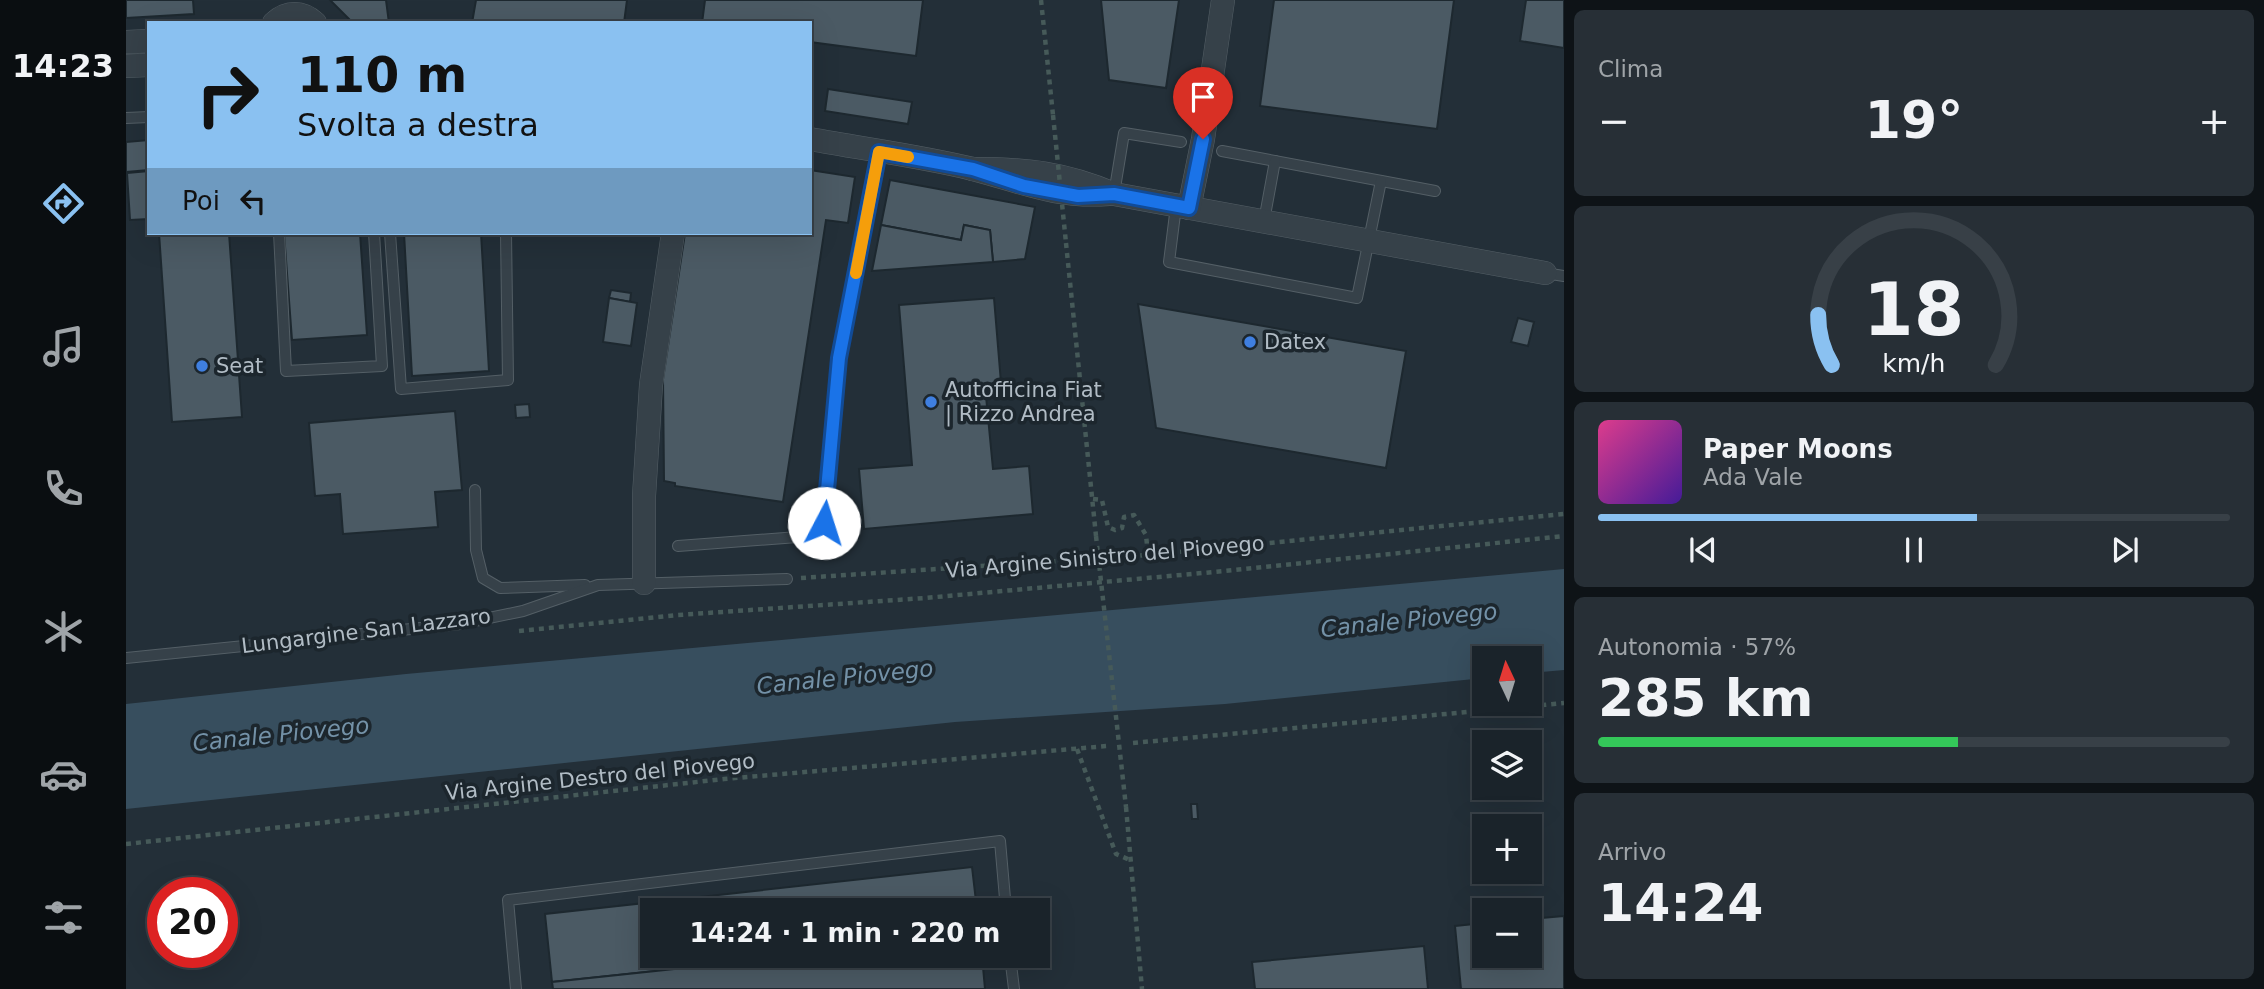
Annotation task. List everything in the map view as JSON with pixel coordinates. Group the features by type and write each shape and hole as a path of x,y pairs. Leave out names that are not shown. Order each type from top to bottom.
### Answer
{"street":[{"path":"1182,207 1203,139 1223,0"},
{"path":"277,21 289,14 302,12"},
{"path":"126,42 147,41"},
{"path":"126,66 147,65"},
{"path":"812,139 973,169 1027,169 1078,179 1114,194 1554,274"},
{"path":"644,583 651,385 673,235"}],"lane":[{"path":"126,118 147,117"},
{"path":"1114,194 1124,133 1181,142"},
{"path":"1222,151 1435,191"},
{"path":"678,546 811,536 824,523 839,358 879,152"},
{"path":"1264,221 1275,161"},
{"path":"1182,207 1169,262 1357,298 1381,181"},
{"path":"279,235 286,371 382,366 374,235"},
{"path":"390,235 401,389 508,380 506,235"},
{"path":"475,490 476,550 483,578 500,588 598,585"},
{"path":"644,583 787,579"},
{"name":"Lungargine San Lazzaro","path":"126,658 460,624 523,611 598,585 644,583"},
{"path":"516,989 508,900 1000,841 1005,898"},
{"path":"1011,968 1013,989"}],"path":[{"path":"1041,0 1126,807 1142,989"},
{"path":"1093,499 1102,500 1108,527 1115,530 1122,528 1124,517 1134,515 1146,535 1148,555"},
{"name":"Via Argine Sinistro del Piovego","path":"787,579 1148,555 1564,514"},
{"path":"510,631 1185,574 1564,536"},
{"path":"1133,743 1564,703"},
{"name":"Via Argine Destro del Piovego","path":"126,844 724,779 1107,746"},
{"path":"1077,748 1116,854 1130,860"}],"water":[{"name":"Canale Piovego","path":"1564,569 1564,670 1542,672 1542,646 1472,646 1472,679 1225,704 955,722 126,809 126,704 406,674"}],"building":[{"path":"126,0 193,0 194,14 126,18"},
{"path":"330,0 386,0 389,21 351,21"},
{"path":"476,0 627,0 624,21 472,21"},
{"path":"705,0 923,0 916,56 812,42 812,21 702,21"},
{"path":"1101,0 1179,0 1166,88 1109,80"},
{"path":"1274,0 1454,0 1437,129 1260,106"},
{"path":"1526,0 1564,0 1564,48 1520,41"},
{"path":"828,89 912,102 908,124 825,111"},
{"path":"147,140 147,170 126,172 126,142"},
{"path":"812,170 855,177 848,223 826,220 783,502 675,486 675,483 664,481 663,379 685,235 812,235"},
{"path":"147,171 147,219 130,220 127,173"},
{"path":"890,180 1035,207 1025,259 993,262 990,230 964,225 961,240 881,225"},
{"path":"881,225 961,240 964,225 990,230 993,262 872,271"},
{"path":"159,235 229,235 242,417 172,422"},
{"path":"284,235 360,235 367,335 292,340"},
{"path":"404,235 481,235 489,371 412,376"},
{"path":"611,290 631,293 630,302 609,298"},
{"path":"609,298 637,303 631,346 603,342"},
{"path":"994,298 1002,395 986,396 993,469 1029,466 1033,514 864,529 859,469 912,465 899,305"},
{"path":"1138,304 1406,351 1386,468 1156,428"},
{"path":"1518,318 1534,322 1528,346 1511,342"},
{"path":"529,404 530,417 516,418 515,405"},
{"path":"455,411 462,490 435,492 438,527 343,534 340,494 315,496 309,423"},
{"path":"1191,804 1197,804 1198,819 1192,819"},
{"path":"972,867 976,898 690,898"},
{"path":"640,904 640,968 684,968 552,982 545,914"},
{"path":"1564,916 1564,989 1461,989 1455,926 1472,924 1472,968 1542,968 1542,918"},
{"path":"1424,946 1428,989 1255,989 1252,962"},
{"path":"684,968 983,968 985,989 553,989 552,982"}],"slow traffic":[{"path":"856,273 879,152 908,157"}],"place":[{"name":"Datex","path":"1250,342"},
{"name":"Seat","path":"202,366"},
{"name":"Autofficina Fiat | Rizzo Andrea","path":"931,402"}],"route":[{"path":"824,523 839,358 879,152 973,169 1024,186 1078,196 1114,194 1189,208 1203,139"}]}
